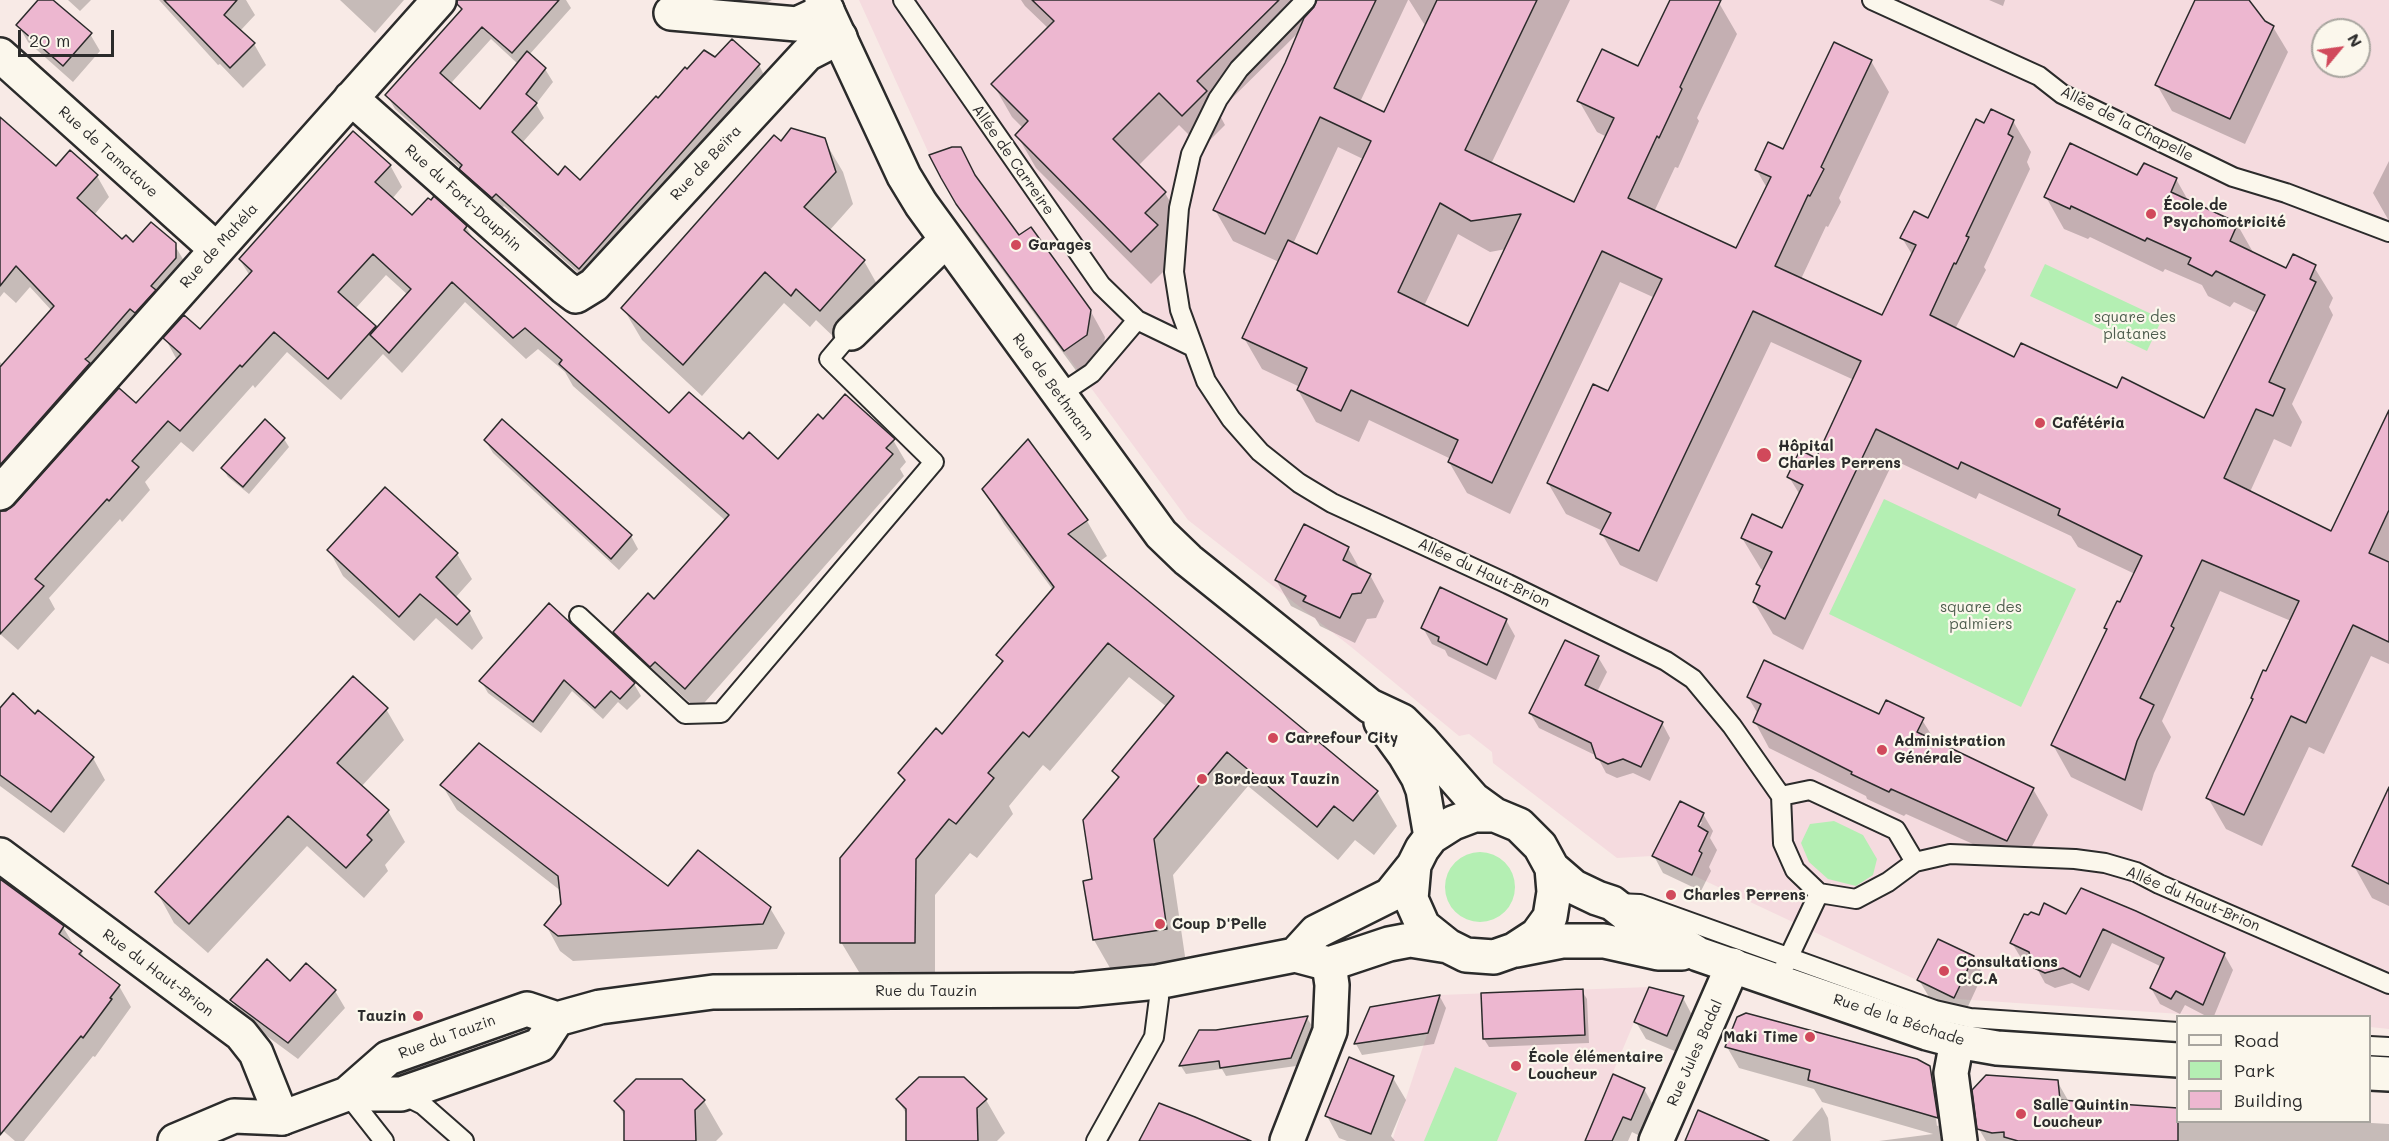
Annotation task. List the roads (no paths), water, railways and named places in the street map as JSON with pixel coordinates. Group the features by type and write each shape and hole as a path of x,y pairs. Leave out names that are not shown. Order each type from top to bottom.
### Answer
{"street":[{"name":"Rue de Mahéla","path":"0,493 439,0"},
{"path":"671,13 797,24 830,16"},
{"name":"Rue de Bethmann","path":"830,16 904,176 946,240 1161,534 1188,560 1370,706 1402,721 1473,799 1495,815"},
{"name":"Rue de Beïra","path":"576,296 594,285 807,54 830,16"},
{"name":"Rue de Tamatave","path":"0,55 216,249"},
{"name":"Rue du Fort-Dauphin","path":"351,98 576,296"},
{"path":"851,333 946,240"},
{"name":"Rue de Bethmann","path":"1370,706 1388,734 1405,754 1418,777 1425,800 1431,837"},
{"path":"1294,955 1316,932 1390,895 1414,866 1431,837 1453,823 1474,815 1495,815 1519,825 1540,846 1552,868 1554,891 1550,917 1537,935 1514,950 1494,957 1466,955 1448,946 1423,926 1411,899 1414,866"},
{"name":"Rue du Haut-Brion","path":"0,855 241,1034 256,1053 272,1130"},
{"name":"Rue de la Béchade","path":"1552,868 1574,887 1612,903 1640,925 1665,933 1698,954"},
{"path":"1287,1141 1330,1031 1332,985 1329,964 1389,944 1410,940 1448,946"},
{"name":"Rue de la Béchade","path":"1514,950 1562,941 1604,941 1658,952 1698,954 1733,965 1784,969 1957,1041 1997,1048 2176,1060"},
{"name":"Rue du Tauzin","path":"176,1141 234,1116 272,1130 347,1094 388,1058 528,1009 557,1019 600,1007 713,992 1076,990 1157,982 1294,955 1329,964"},
{"name":"Rue Jules Badal","path":"1656,1141 1733,965"},
{"name":"Rue du Tauzin","path":"347,1094 401,1094 540,1045 557,1019"},
{"path":"1957,1041 1951,1073 1960,1141"},
{"path":"2371,1073 2389,1074"}],"lane":[{"name":"Allée de Carreire","path":"903,0 1101,285 1137,320 1193,347"},
{"name":"Allée du Haut-Brion","path":"1306,0 1239,69 1218,99 1191,154 1179,208 1174,272 1180,310 1206,381 1231,419 1260,452 1299,483 1362,517 1508,584 1666,661 1694,679 1732,726 1781,795"},
{"name":"Allée de la Chapelle","path":"1872,0 2039,76 2062,94 2233,177 2286,193 2389,232"},
{"path":"1059,395 1092,373 1137,320"},
{"path":"579,616 685,714 721,713 934,462 829,359 851,333"},
{"path":"1784,969 1819,893 1795,870 1783,843 1781,795 1810,790 1896,831 1915,862"},
{"name":"Allée du Haut-Brion","path":"1819,893 1856,899 1887,882 1915,862 1950,854 2075,859 2105,863 2136,872 2389,984"},
{"path":"1612,903 1640,904 1784,969 1970,1018 2176,1032"},
{"path":"1096,1141 1154,1037 1159,998 1157,982"},
{"path":"2371,1046 2389,1047"},
{"path":"347,1094 384,1141"},
{"path":"401,1094 423,1105 464,1141"}],"place":[{"name":"École de Psychomotricité","path":"2151,214"},
{"name":"Garages","path":"1016,245"},
{"name":"Cafétéria","path":"2040,423"},
{"name":"Hôpital Charles Perrens","path":"1764,455"},
{"name":"Carrefour City","path":"1273,738"},
{"name":"Administration Générale","path":"1882,750"},
{"name":"Bordeaux Tauzin","path":"1202,779"},
{"name":"Charles Perrens","path":"1671,895"},
{"name":"Coup D'Pelle","path":"1160,924"},
{"name":"Consultations C.C.A","path":"1944,971"},
{"name":"Tauzin","path":"418,1016"},
{"name":"Maki Time","path":"1810,1037"},
{"name":"École élémentaire Loucheur","path":"1516,1066"},
{"name":"Salle Quintin Loucheur","path":"2021,1114"}],"park label":[{"name":"square des platanes","path":"2135,326"},
{"name":"square des palmiers","path":"1981,616"}]}
